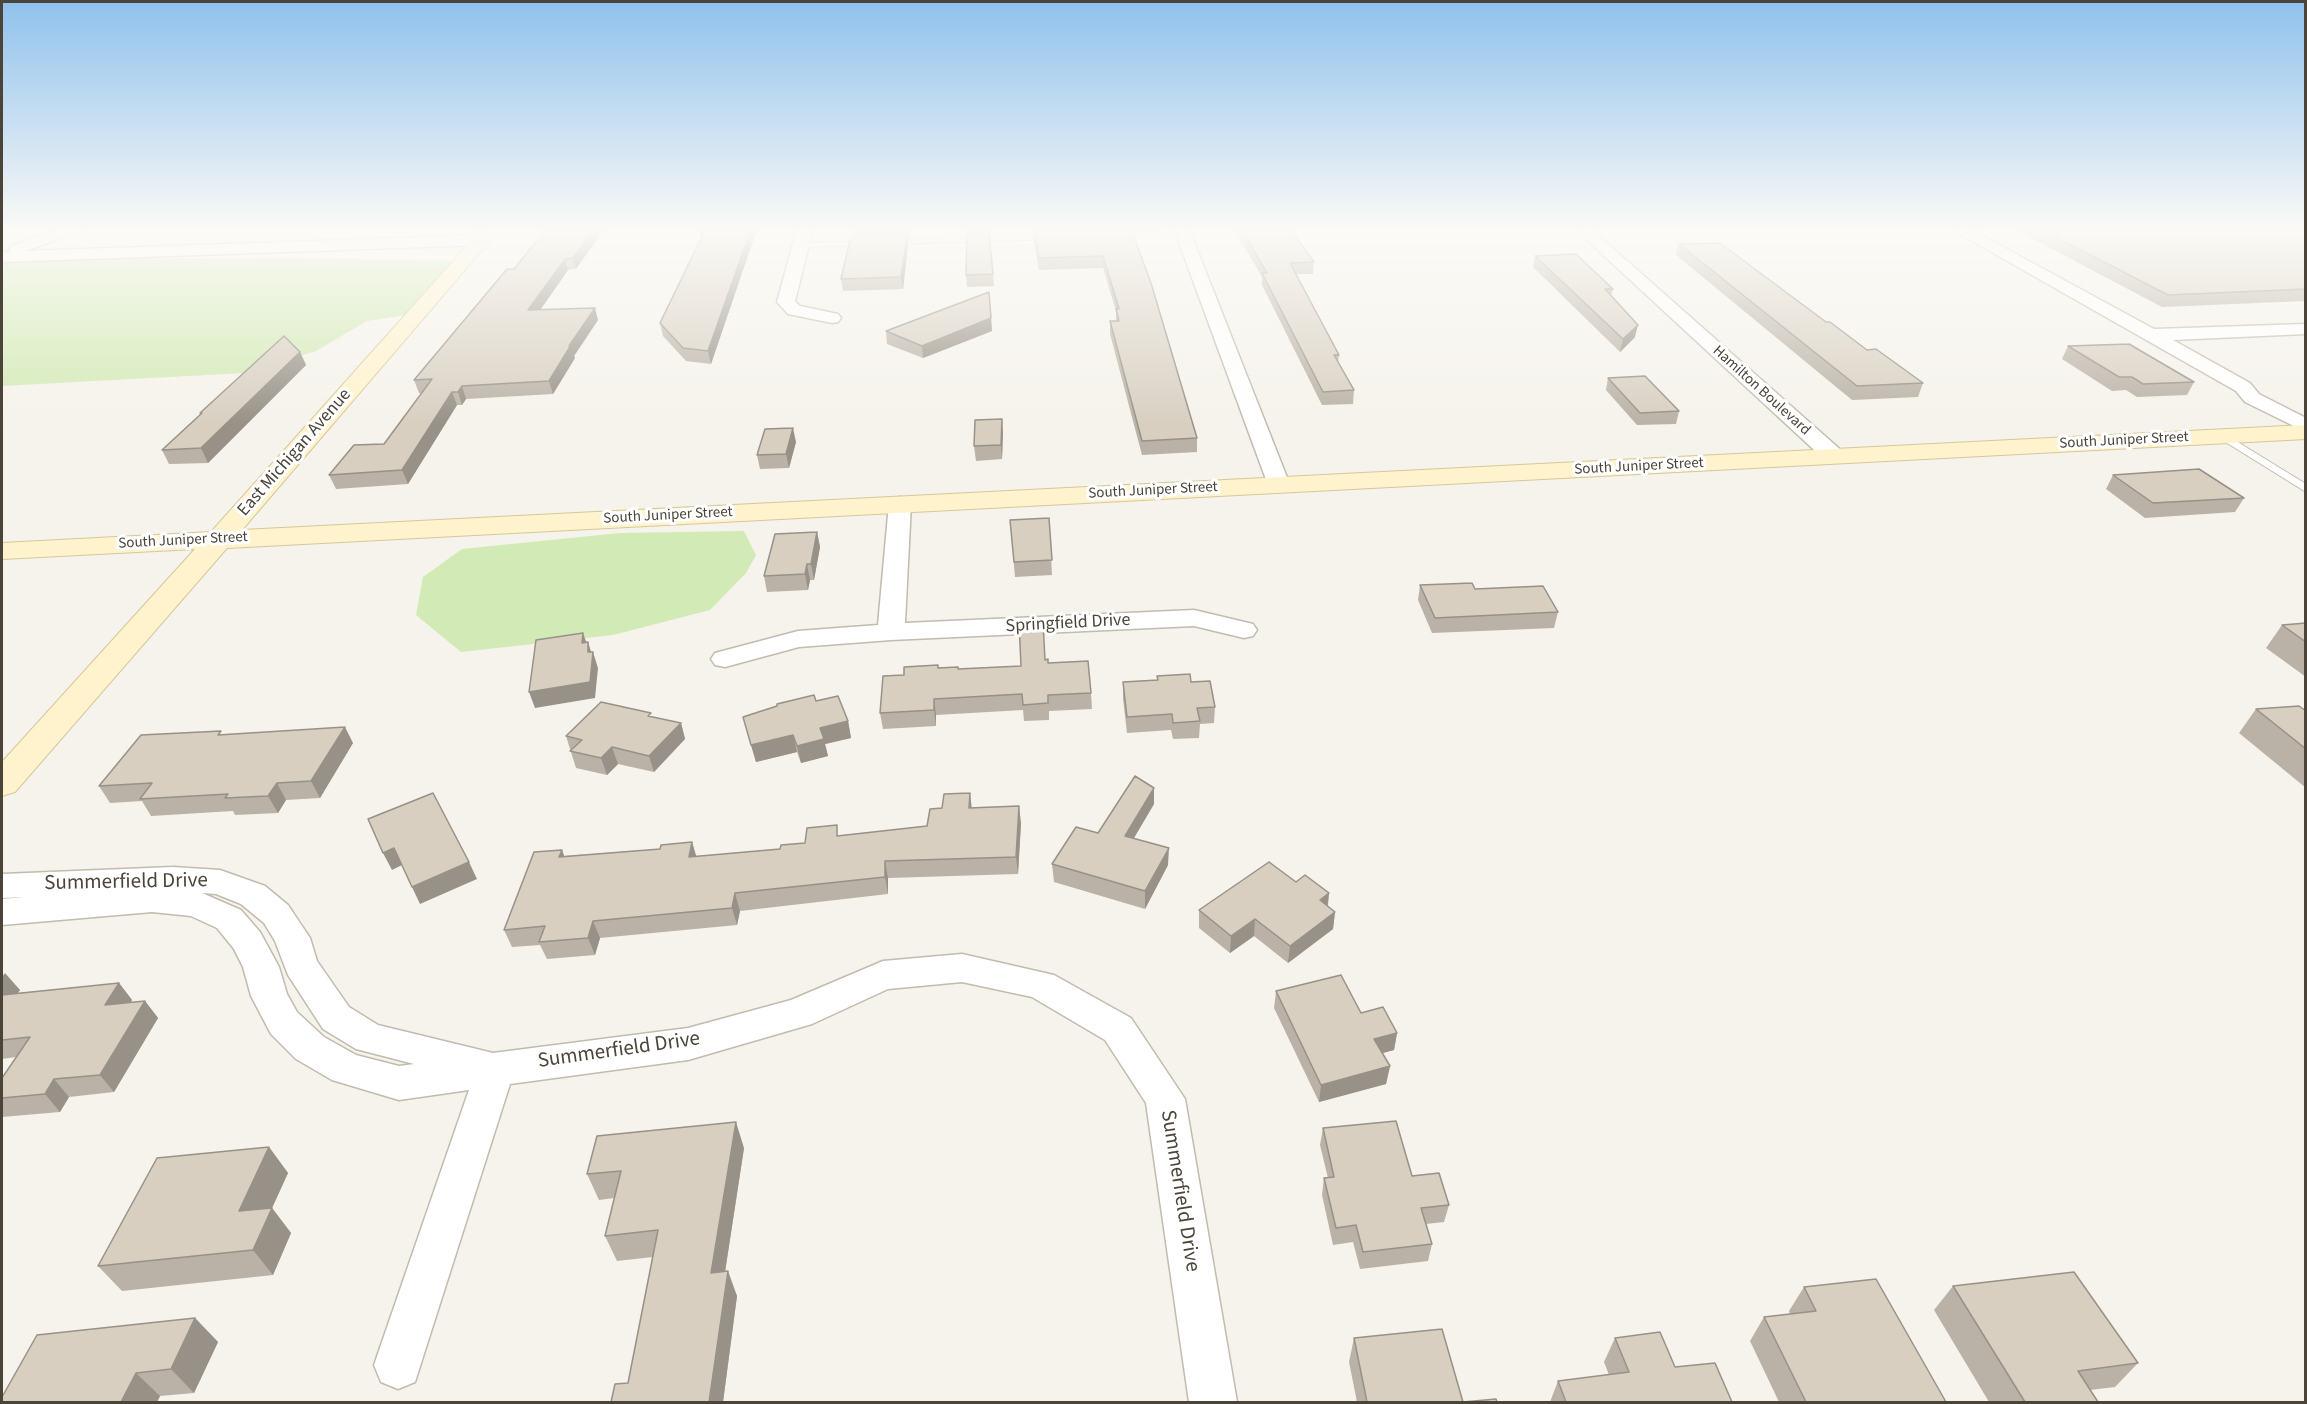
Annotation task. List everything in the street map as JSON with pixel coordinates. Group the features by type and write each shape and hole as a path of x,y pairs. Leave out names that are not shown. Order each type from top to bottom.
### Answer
{"street":[{"name":"East Michigan Avenue","path":"2,784 434,295"},
{"path":"788,295 786,302 794,310 832,318"},
{"path":"1207,295 1280,485"},
{"name":"Hamilton Boulevard","path":"1655,295 1834,456"},
{"path":"2078,295 2243,387 2271,397 2306,416"},
{"path":"2151,335 2306,328"},
{"path":"2243,387 2252,398 2306,426"},
{"name":"South Juniper Street","path":"2,551 2306,432"},
{"path":"891,632 900,504"},
{"name":"Springfield Drive","path":"725,659 798,639 891,632 1194,618 1244,630"},
{"name":"Summerfield Drive","path":"2,886 173,879 220,882 253,895 276,914 292,938 302,965 336,1018 369,1038 496,1068"},
{"name":"Summerfield Drive","path":"2,912 153,899 197,904 229,919 248,941 261,966 269,996 284,1023 310,1048 346,1068 399,1083 496,1068 688,1044 799,1012 883,975 962,968 1041,985 1118,1029 1165,1099 1214,1402"},
{"path":"398,1365 496,1068"}],"lane":[{"path":"2223,436 2306,489"}],"green space":[{"path":"2,295 424,295 406,315 367,321 316,351 245,373 2,386"},
{"path":"744,531 756,555 746,573 710,610 613,635 461,652 416,615 423,577 462,549 620,533"}],"building":[{"path":"486,295 539,295 528,310 595,308 549,381 462,386 458,392 452,392 402,470 329,475 354,445 384,444 432,379 414,380"},
{"path":"674,295 728,295 708,351 683,348 660,323"},
{"path":"982,295 989,295 991,318 922,346 886,331"},
{"path":"1115,295 1154,295 1197,438 1142,441 1110,321 1119,321 1116,309 1119,309"},
{"path":"1273,295 1307,295 1339,355 1334,355 1354,390 1323,392"},
{"path":"1576,295 1610,295 1638,325 1623,339"},
{"path":"1742,295 1789,295 1867,350 1876,349 1923,383 1857,386"},
{"path":"284,336 300,352 201,448 162,450 202,413 200,413"},
{"path":"2129,344 2194,382 2143,384 2132,377 2119,377 2068,346"},
{"path":"1645,376 1679,411 1640,413 1608,378"},
{"path":"1002,419 1001,445 974,446 975,420"},
{"path":"793,428 786,454 757,455 765,429"},
{"path":"2199,469 2244,498 2153,503 2113,475"},
{"path":"1049,518 1052,560 1014,562 1010,520"},
{"path":"817,532 811,564 807,564 805,574 764,576 775,534"},
{"path":"1472,583 1475,589 1543,586 1558,612 1435,618 1420,585"},
{"path":"1043,622 1045,660 1048,659 1048,663 1088,661 1091,693 1048,695 1048,703 1023,705 1022,694 934,699 934,710 880,713 883,676 904,675 904,667 938,665 938,668 958,667 958,669 1021,666 1019,623"},
{"path":"2306,623 2306,642 2282,625"},
{"path":"583,633 582,643 588,642 588,652 593,652 590,682 529,692 536,640"},
{"path":"1190,674 1191,682 1210,681 1215,707 1197,708 1200,721 1173,723 1172,714 1127,717 1123,682 1158,680 1157,676"},
{"path":"814,695 816,701 838,696 848,721 820,728 824,739 797,746 793,735 751,745 743,717 777,706 777,704"},
{"path":"601,702 651,713 648,716 681,723 649,756 612,747 601,758 570,751 582,740 566,736"},
{"path":"2299,706 2306,711 2306,749 2256,709"},
{"path":"345,727 311,781 277,783 268,796 225,798 228,794 140,799 152,783 99,786 141,735 221,731 218,735"},
{"path":"1135,776 1154,788 1125,836 1169,848 1145,891 1052,864 1076,827 1098,833"},
{"path":"433,793 469,862 412,887 394,848 383,853 368,819"},
{"path":"970,793 969,808 1019,806 1016,857 885,861 885,877 735,893 732,908 593,921 588,938 539,942 545,926 504,930 534,852 562,850 559,857 660,849 661,845 692,842 689,857 780,849 781,845 805,843 807,828 837,825 837,836 927,826 930,809 942,808 944,794"},
{"path":"1269,862 1296,882 1305,875 1329,893 1320,900 1335,912 1290,946 1255,919 1231,936 1199,910"},
{"path":"1341,975 1361,1013 1383,1007 1397,1033 1374,1039 1390,1066 1321,1085 1276,991"},
{"path":"119,983 105,1005 145,1001 100,1075 54,1079 45,1094 2,1098 2,1078 30,1037 2,1040 2,995"},
{"path":"1396,1121 1412,1176 1439,1173 1449,1205 1421,1208 1432,1244 1363,1252 1356,1225 1336,1228 1324,1178 1334,1177 1323,1128"},
{"path":"736,1122 711,1273 728,1271 709,1402 611,1402 615,1384 628,1383 658,1230 605,1236 621,1171 587,1174 597,1136"},
{"path":"269,1147 239,1211 272,1208 253,1250 98,1266 157,1158"},
{"path":"2074,1272 2138,1363 2078,1371 2098,1402 2025,1402 1953,1286"},
{"path":"1876,1279 1946,1402 1806,1402 1764,1317 1816,1311 1804,1287"},
{"path":"195,1318 171,1369 136,1373 121,1402 2,1402 2,1397 37,1335"},
{"path":"1442,1329 1463,1402 1367,1402 1354,1338"},
{"path":"1660,1332 1675,1367 1715,1363 1732,1402 1566,1402 1558,1381 1629,1372 1615,1338"},
{"path":"1496,1399 1497,1402 1463,1402"}]}
